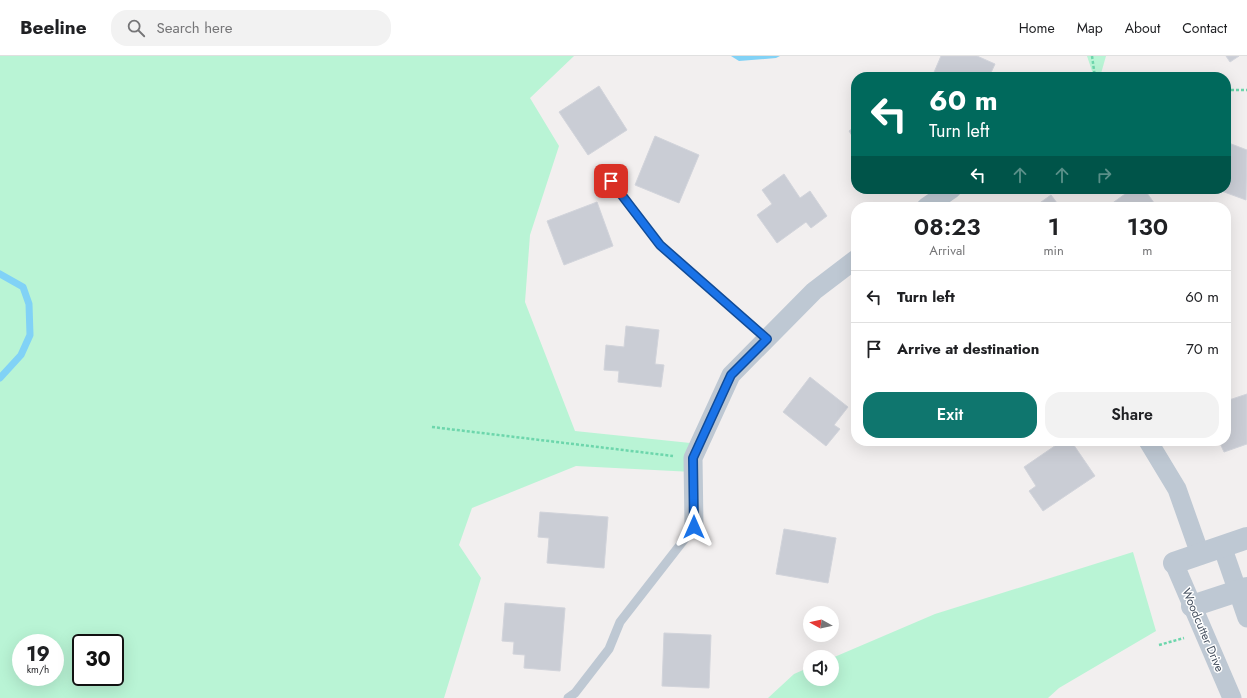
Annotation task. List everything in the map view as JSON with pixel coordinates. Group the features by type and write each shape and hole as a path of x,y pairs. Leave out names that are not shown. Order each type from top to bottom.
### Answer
{"street":[{"path":"933,202 945,194"},
{"path":"694,527 693,458 731,375 814,291 851,263"},
{"path":"1151,446 1177,489 1200,554"},
{"path":"1174,562 1247,538"},
{"path":"1222,546 1242,589 1247,618"},
{"name":"Woodcutter Drive","path":"1174,562 1232,698"},
{"path":"1192,606 1242,589"}],"lane":[{"path":"611,181 660,245 767,339"},
{"path":"568,698 575,693 609,649 620,622 694,527"}],"path":[{"path":"1092,56 1094,72"},
{"path":"1231,90 1247,90"},
{"path":"432,427 693,458"}],"green space":[{"path":"0,56 574,56 530,98 559,146 530,235 525,302 575,431 700,444 693,472 576,466 472,508 459,545 481,578 444,698 0,698"},
{"path":"1087,56 1106,56 1101,72 1092,72"},
{"path":"1133,552 1156,631 1059,688 1048,698 768,698 794,674 803,670 803,686 839,686 839,655 935,614"}],"water":[{"path":"731,56 780,56 776,58 739,61"}],"building":[{"path":"941,56 977,56 995,64 991,72 934,72"},
{"path":"1226,56 1239,56 1230,62"},
{"path":"599,86 627,130 588,155 559,112"},
{"path":"655,136 699,155 679,203 635,185"},
{"path":"1231,144 1247,150 1246,200 1230,194 1231,194"},
{"path":"784,174 800,198 810,191 827,216 811,228 806,222 777,243 757,215 772,204 762,190"},
{"path":"1125,194 1148,194 1153,202 1114,202"},
{"path":"1051,195 1056,202 1041,202"},
{"path":"597,202 613,246 564,265 547,221"},
{"path":"626,326 659,330 655,364 664,365 661,387 618,382 619,371 604,370 606,345 624,347"},
{"path":"810,377 848,407 834,425 840,429 826,446 783,412"},
{"path":"1247,394 1247,444 1224,452 1221,446 1231,446 1231,399"},
{"path":"1055,446 1074,446 1095,476 1043,511 1029,491 1036,486 1024,467"},
{"path":"540,512 608,517 604,568 547,563 549,538 538,537"},
{"path":"784,529 836,538 828,583 776,574"},
{"path":"505,603 565,608 560,671 524,668 525,655 513,654 514,642 502,641"},
{"path":"664,633 711,635 709,688 662,686"}],"waterway":[{"path":"0,274 23,287 29,304 30,335 21,355 0,378"}],"route":[{"path":"611,181 660,245 767,339 731,375 693,458 694,527"}]}
